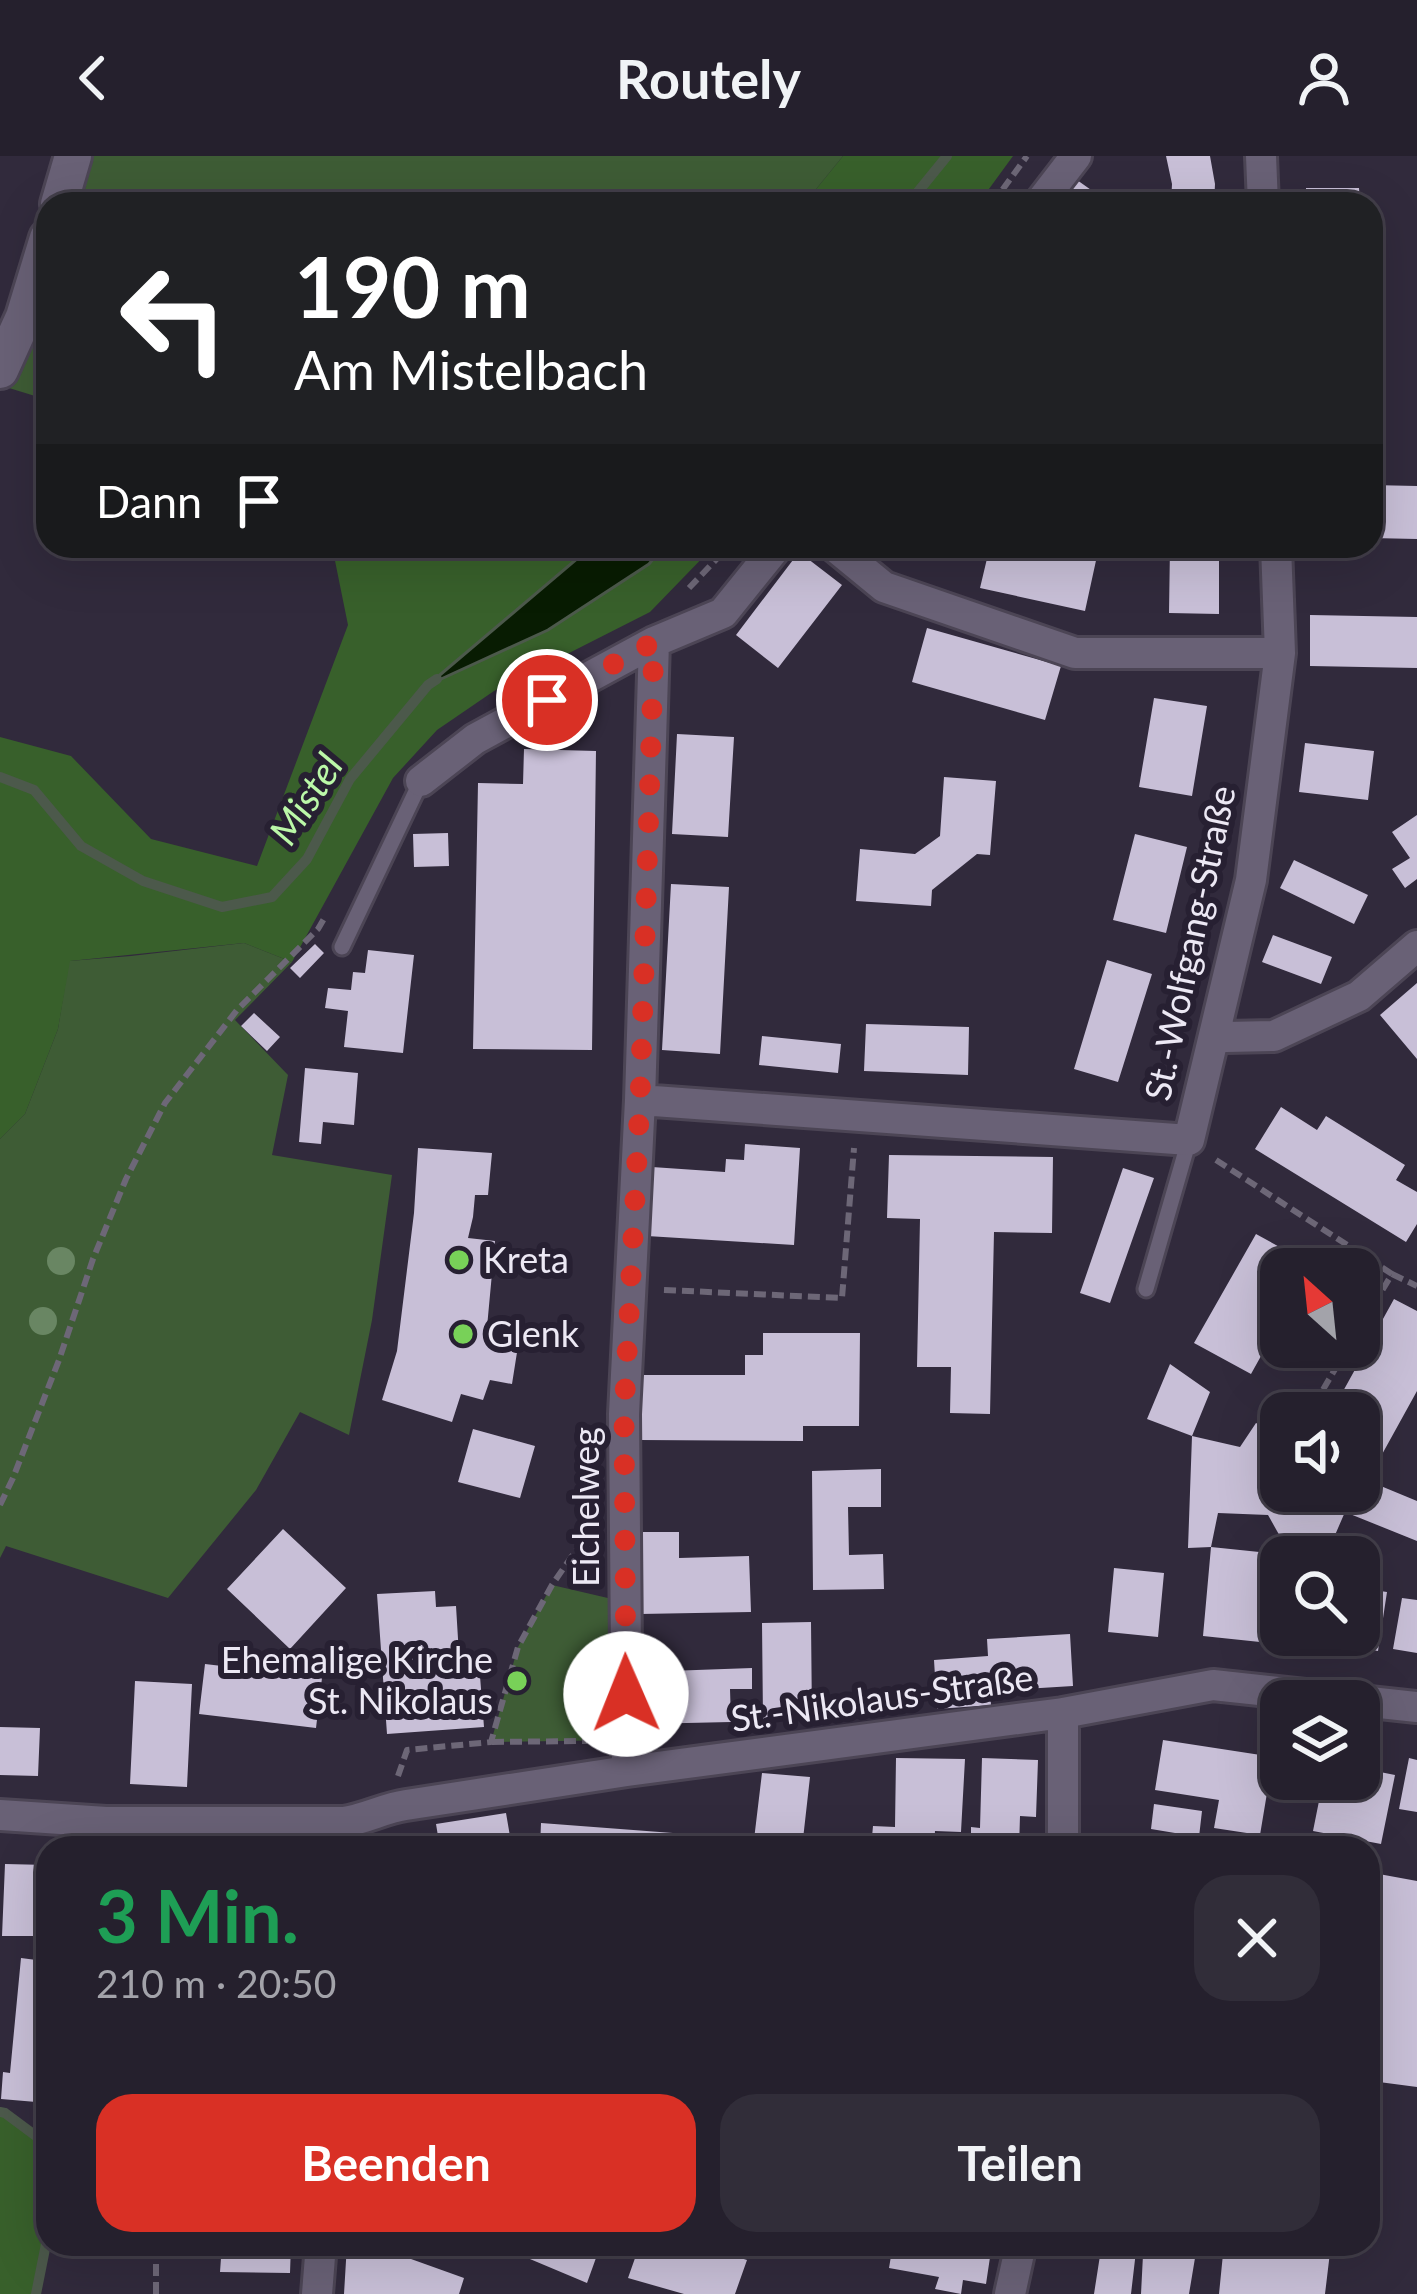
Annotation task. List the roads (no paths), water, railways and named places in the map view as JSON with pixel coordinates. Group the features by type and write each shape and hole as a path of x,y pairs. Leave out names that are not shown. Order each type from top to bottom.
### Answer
{"street":[{"path":"62,192 73,156"},
{"path":"1048,192 1076,156"},
{"path":"1261,156 1262,192"},
{"path":"0,370 36,278"},
{"path":"421,781 475,739 654,642 723,613 767,558"},
{"path":"849,558 884,587 1075,653 1280,653"},
{"name":"St.-Wolfgang-Straße","path":"1189,1140 1251,880 1280,653 1276,558"},
{"name":"Eichelweg","path":"627,1755 624,1481 654,642"},
{"path":"1215,1034 1274,1036 1359,996 1417,946"},
{"path":"640,1100 1189,1140"},
{"name":"St.-Nikolaus-Straße","path":"0,1815 106,1822 343,1822 627,1755 1063,1713 1213,1685 1417,1707"},
{"path":"1063,1713 1063,1836"},
{"path":"349,1836 376,1814"},
{"path":"316,2294 320,2256"},
{"path":"1010,2294 1018,2256"}],"lane":[{"path":"342,946 421,781"},
{"path":"1146,1289 1189,1140"}],"waterway":[{"name":"Mistel","path":"918,192 947,156"},
{"name":"Mistel","path":"0,777 34,790 81,846 143,881 222,907 272,897 307,859 350,779 437,679"},
{"name":"Mistel","path":"0,2112 36,2136"},
{"name":"Mistel","path":"36,2294 44,2256"}],"place":[{"name":"Kreta","path":"459,1260"},
{"name":"Glenk","path":"463,1334"},
{"name":"Ehemalige Kirche St. Nikolaus","path":"517,1681"}]}
